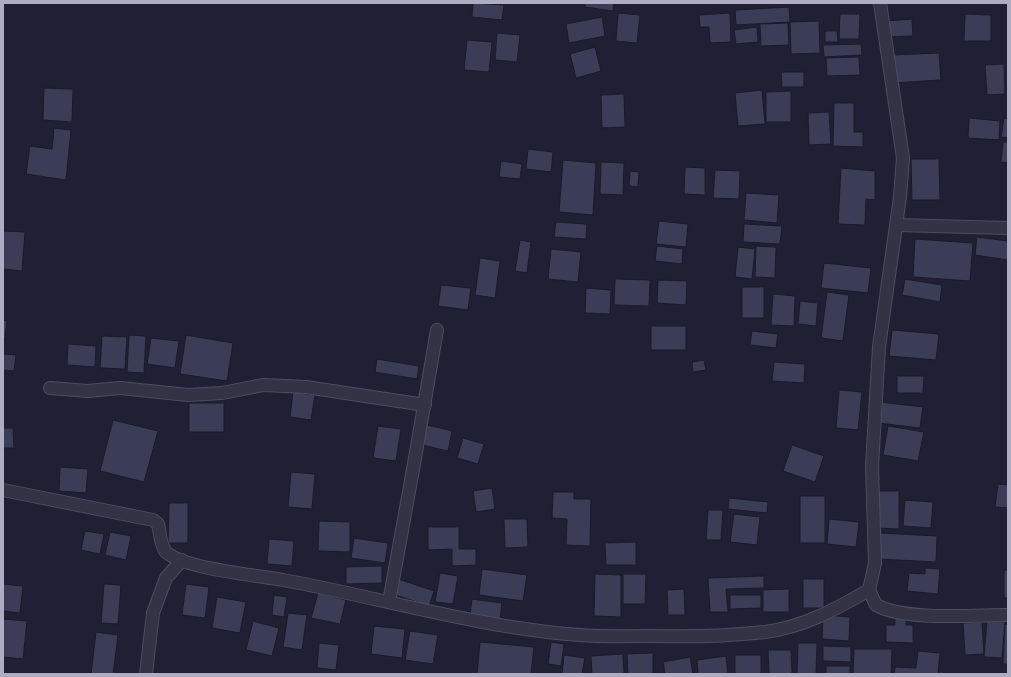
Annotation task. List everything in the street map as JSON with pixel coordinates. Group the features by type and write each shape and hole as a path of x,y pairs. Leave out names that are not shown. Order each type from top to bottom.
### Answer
{"street":[{"path":"880,3 903,158 900,197 879,347 872,466 874,563 869,590 876,605 894,612 914,615 1008,615"},
{"path":"896,225 1008,228"},
{"path":"389,602 425,405 437,330"},
{"path":"50,388 88,391 120,388 188,395 222,393 270,385 306,387 425,405"},
{"path":"3,490 153,520 158,524 161,544 167,552 182,560 203,567 283,580 484,622 581,635 718,636 766,632 809,622 837,609 869,590"},
{"path":"146,674 153,612 166,578 182,560"}],"building":[{"path":"473,3 504,5 502,20 472,17"},
{"path":"585,3 614,3 613,11 585,7"},
{"path":"789,7 790,22 736,25 735,10"},
{"path":"618,13 640,15 637,43 616,41"},
{"path":"730,13 731,42 710,43 709,27 700,27 699,15"},
{"path":"840,14 860,14 859,39 839,39"},
{"path":"965,14 991,15 991,41 964,41"},
{"path":"602,17 605,36 569,43 566,24"},
{"path":"912,19 913,36 887,37 886,21"},
{"path":"819,21 820,53 791,54 790,22"},
{"path":"788,23 789,45 761,46 760,24"},
{"path":"757,27 758,42 736,44 734,30"},
{"path":"825,31 837,31 838,42 825,42"},
{"path":"497,33 520,35 517,62 495,60"},
{"path":"467,40 492,42 489,72 464,70"},
{"path":"861,44 862,55 824,57 823,45"},
{"path":"595,47 601,71 576,78 570,54"},
{"path":"939,53 941,80 893,83 892,55"},
{"path":"859,57 860,75 827,76 826,58"},
{"path":"1004,64 1005,94 987,95 985,65"},
{"path":"781,72 804,72 804,87 782,87"},
{"path":"44,88 73,89 72,122 43,120"},
{"path":"762,90 765,124 738,126 735,93"},
{"path":"791,91 791,122 766,122 766,92"},
{"path":"624,94 625,127 602,128 601,95"},
{"path":"834,103 854,103 854,132 863,132 863,147 833,146"},
{"path":"829,112 831,144 809,145 808,113"},
{"path":"969,118 1000,121 999,140 968,138"},
{"path":"1004,118 1008,119 1008,138 1001,137"},
{"path":"54,128 71,130 66,180 26,174 30,146 52,149"},
{"path":"1003,142 1008,142 1008,163 1001,162"},
{"path":"528,149 553,152 551,172 526,169"},
{"path":"911,159 939,159 940,200 912,200"},
{"path":"563,160 596,163 593,215 559,212"},
{"path":"501,161 522,164 520,179 499,177"},
{"path":"601,162 624,163 623,195 600,194"},
{"path":"685,167 705,168 705,195 684,194"},
{"path":"841,168 875,171 875,200 866,199 865,225 838,224"},
{"path":"715,170 740,171 739,199 713,198"},
{"path":"630,171 639,172 638,187 629,186"},
{"path":"746,193 779,195 777,223 744,220"},
{"path":"659,221 688,224 686,247 656,244"},
{"path":"556,222 587,224 586,239 554,237"},
{"path":"744,224 782,226 780,244 743,242"},
{"path":"3,231 25,232 22,271 3,269"},
{"path":"977,237 1008,241 1008,260 975,255"},
{"path":"915,239 973,243 970,281 913,277"},
{"path":"520,240 531,242 527,273 515,271"},
{"path":"657,246 683,249 682,264 655,261"},
{"path":"756,246 776,247 775,278 755,277"},
{"path":"738,247 755,249 752,279 735,277"},
{"path":"551,249 581,252 578,282 548,279"},
{"path":"480,258 500,261 495,298 475,295"},
{"path":"824,263 871,268 868,293 821,288"},
{"path":"615,279 650,280 649,306 614,305"},
{"path":"905,279 942,285 940,302 902,295"},
{"path":"658,280 687,281 686,305 657,303"},
{"path":"441,285 471,288 468,310 438,306"},
{"path":"742,287 764,287 764,318 742,318"},
{"path":"586,288 611,290 610,314 585,313"},
{"path":"827,292 849,295 843,341 821,338"},
{"path":"773,294 795,296 794,326 771,325"},
{"path":"800,301 818,303 816,326 798,324"},
{"path":"3,320 7,321 5,338 3,338"},
{"path":"651,326 686,326 686,350 651,350"},
{"path":"892,330 939,334 936,360 889,356"},
{"path":"752,331 778,334 776,348 750,345"},
{"path":"129,335 146,336 144,373 127,372"},
{"path":"186,335 233,343 227,381 180,374"},
{"path":"102,336 127,337 125,369 100,368"},
{"path":"151,338 179,341 175,368 147,364"},
{"path":"68,344 96,346 95,367 67,365"},
{"path":"3,354 16,355 14,371 3,370"},
{"path":"377,359 419,366 417,379 375,372"},
{"path":"704,360 706,370 693,372 692,362"},
{"path":"774,362 805,364 804,383 772,381"},
{"path":"897,376 924,376 923,393 897,393"},
{"path":"839,390 862,392 858,430 836,428"},
{"path":"293,392 315,395 311,420 290,417"},
{"path":"880,402 923,407 920,428 878,423"},
{"path":"189,403 224,403 224,432 189,432"},
{"path":"113,420 158,431 144,482 100,471"},
{"path":"427,425 452,431 448,451 422,445"},
{"path":"378,426 401,429 396,461 373,458"},
{"path":"888,426 924,432 918,461 883,455"},
{"path":"3,428 13,428 14,448 3,448"},
{"path":"463,438 484,444 478,464 457,458"},
{"path":"792,445 824,456 815,482 783,471"},
{"path":"60,467 88,469 86,493 59,491"},
{"path":"291,472 315,474 312,509 288,507"},
{"path":"998,484 1008,485 1008,508 995,507"},
{"path":"492,488 495,509 476,512 473,491"},
{"path":"876,491 899,491 899,529 876,528"},
{"path":"553,492 574,492 574,499 591,499 590,546 566,545 567,519 552,518"},
{"path":"800,496 825,496 825,543 800,543"},
{"path":"729,498 768,502 767,513 728,509"},
{"path":"905,500 933,502 931,528 903,526"},
{"path":"169,503 188,503 188,543 168,543"},
{"path":"708,510 723,510 721,540 706,540"},
{"path":"734,514 760,517 757,545 730,542"},
{"path":"504,519 527,519 528,547 505,548"},
{"path":"829,519 859,522 856,547 827,544"},
{"path":"319,521 350,522 350,552 318,551"},
{"path":"428,527 459,527 459,549 476,549 476,565 452,566 452,549 428,550"},
{"path":"85,531 104,534 100,554 81,550"},
{"path":"110,532 131,536 126,560 105,555"},
{"path":"880,533 937,536 936,562 879,559"},
{"path":"354,538 388,543 385,563 351,558"},
{"path":"269,539 294,541 292,566 267,564"},
{"path":"636,542 636,565 606,565 605,543"},
{"path":"382,566 382,583 346,584 346,567"},
{"path":"925,568 940,569 938,594 907,591 909,573 925,574"},
{"path":"482,569 527,575 523,601 479,595"},
{"path":"1004,570 1008,570 1008,598 1004,598"},
{"path":"440,573 458,576 453,604 435,602"},
{"path":"595,574 621,575 621,617 594,616"},
{"path":"623,574 646,574 645,604 623,604"},
{"path":"764,576 764,588 726,589 728,612 710,612 708,578"},
{"path":"398,579 434,591 429,606 393,594"},
{"path":"803,579 824,579 824,608 803,608"},
{"path":"3,584 23,586 20,613 3,611"},
{"path":"104,584 121,585 118,624 101,623"},
{"path":"186,584 209,587 205,618 182,615"},
{"path":"684,589 685,615 668,615 667,590"},
{"path":"789,589 789,612 763,612 763,590"},
{"path":"318,593 346,600 340,624 311,618"},
{"path":"274,595 287,597 284,617 272,615"},
{"path":"730,595 761,595 761,608 730,609"},
{"path":"217,597 246,602 240,633 212,628"},
{"path":"472,599 502,603 500,619 470,615"},
{"path":"288,613 307,615 302,650 283,647"},
{"path":"823,615 850,617 849,641 822,639"},
{"path":"895,617 906,617 906,625 913,625 913,643 886,642 886,625 895,625"},
{"path":"3,619 27,621 23,659 3,657"},
{"path":"253,621 279,628 272,656 246,650"},
{"path":"987,621 1005,622 1002,658 984,657"},
{"path":"982,622 984,654 965,655 963,623"},
{"path":"1005,624 1008,625 1008,664 1003,664"},
{"path":"374,626 405,629 402,658 371,654"},
{"path":"410,631 438,635 433,664 405,660"},
{"path":"96,632 118,635 113,674 91,674"},
{"path":"480,642 534,647 531,674 477,674"},
{"path":"551,642 564,644 561,666 548,664"},
{"path":"319,643 339,645 336,670 317,668"},
{"path":"798,643 817,643 816,674 797,674"},
{"path":"823,646 851,647 851,662 823,661"},
{"path":"854,649 892,649 891,674 853,674"},
{"path":"768,650 791,650 792,674 769,674"},
{"path":"918,651 940,653 938,674 894,674 895,667 916,668"},
{"path":"653,653 653,674 628,674 627,654"},
{"path":"623,654 624,674 592,674 591,656"},
{"path":"564,655 585,658 582,674 562,674"},
{"path":"735,655 761,655 761,674 735,674"},
{"path":"726,656 728,674 698,674 697,660"},
{"path":"690,657 693,674 665,674 663,662"},
{"path":"826,666 850,666 850,674 826,674"}]}
